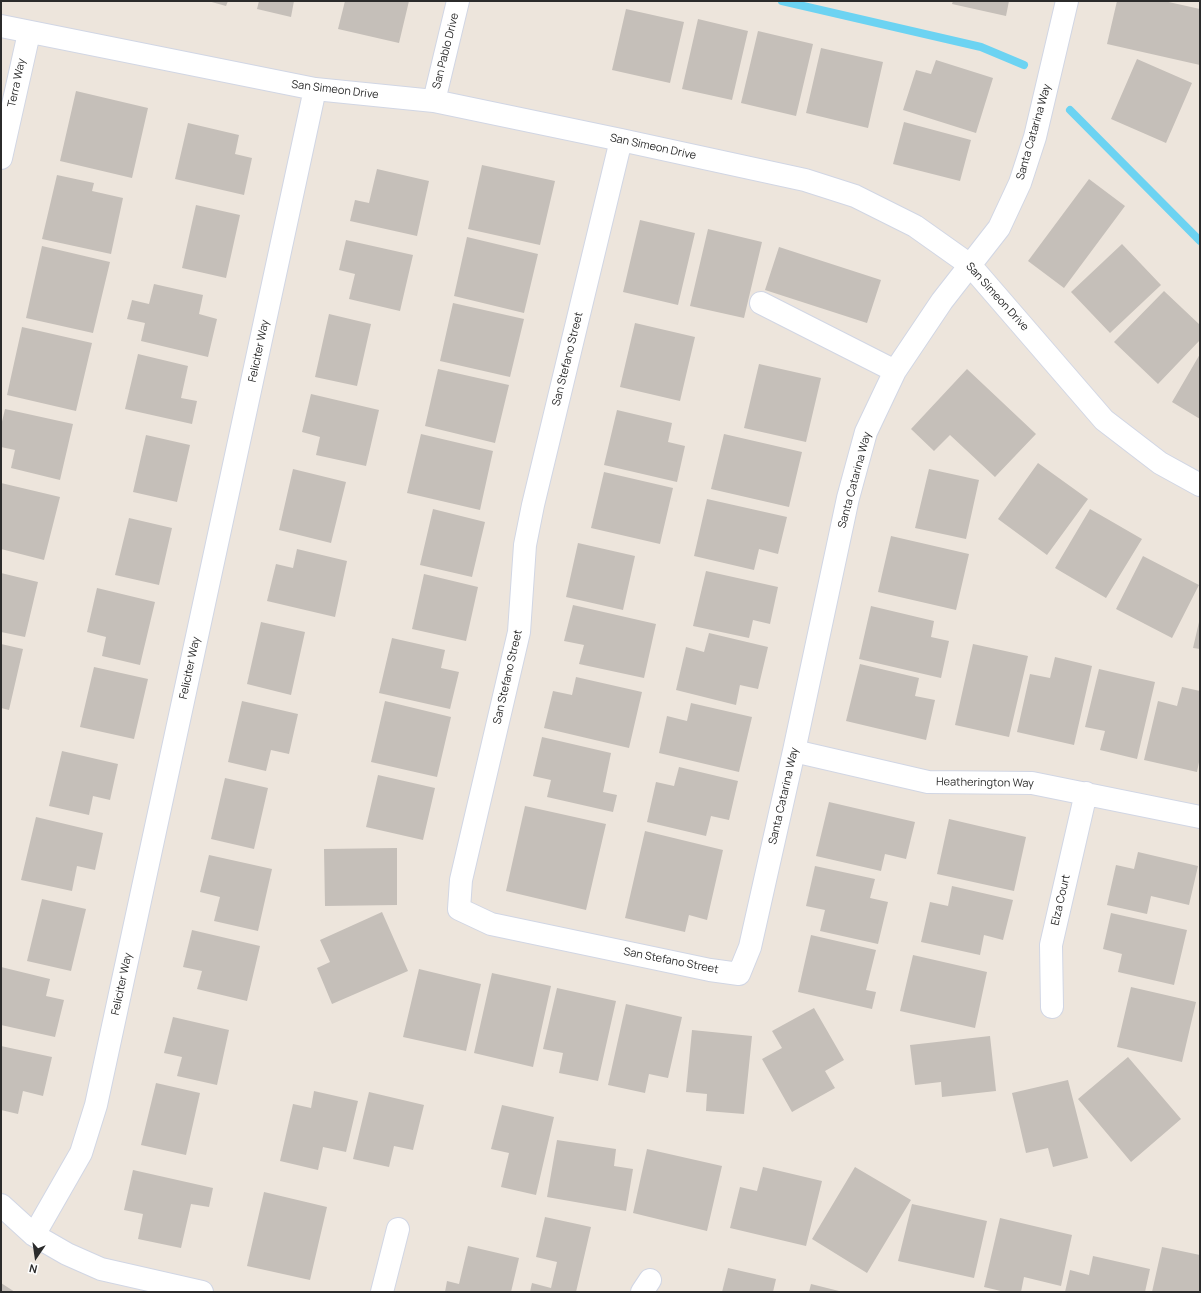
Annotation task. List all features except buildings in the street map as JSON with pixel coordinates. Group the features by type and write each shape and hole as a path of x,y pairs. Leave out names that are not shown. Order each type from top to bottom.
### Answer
{"street":[{"name":"San Pablo Drive","path":"434,101 458,1"},
{"name":"Santa Catarina Way","path":"739,974 750,947 848,498 866,432 895,371 942,301 998,228 1020,183 1035,137 1067,1"},
{"name":"San Simeon Drive","path":"1,26 28,33 315,89 434,101 805,180 855,196 915,226 970,265 1104,420 1160,463 1200,485"},
{"name":"Terra Way","path":"1,158 28,33"},
{"name":"Feliciter Way","path":"34,1234 80,1153 96,1105 315,89"},
{"name":"San Stefano Street","path":"621,140 533,505 525,545 519,632 461,880 459,909 491,924 710,970 739,974"},
{"path":"761,303 895,371"},
{"name":"Heatherington Way","path":"794,751 928,782 1032,783 1200,817"},
{"name":"Elza Court","path":"1052,1008 1050,945 1086,793"},
{"path":"1,1205 34,1234 67,1254 101,1269 202,1292"},
{"path":"382,1292 398,1229"}],"waterway":[{"path":"782,1 981,47 1024,65"},
{"path":"1070,110 1200,241"}]}
